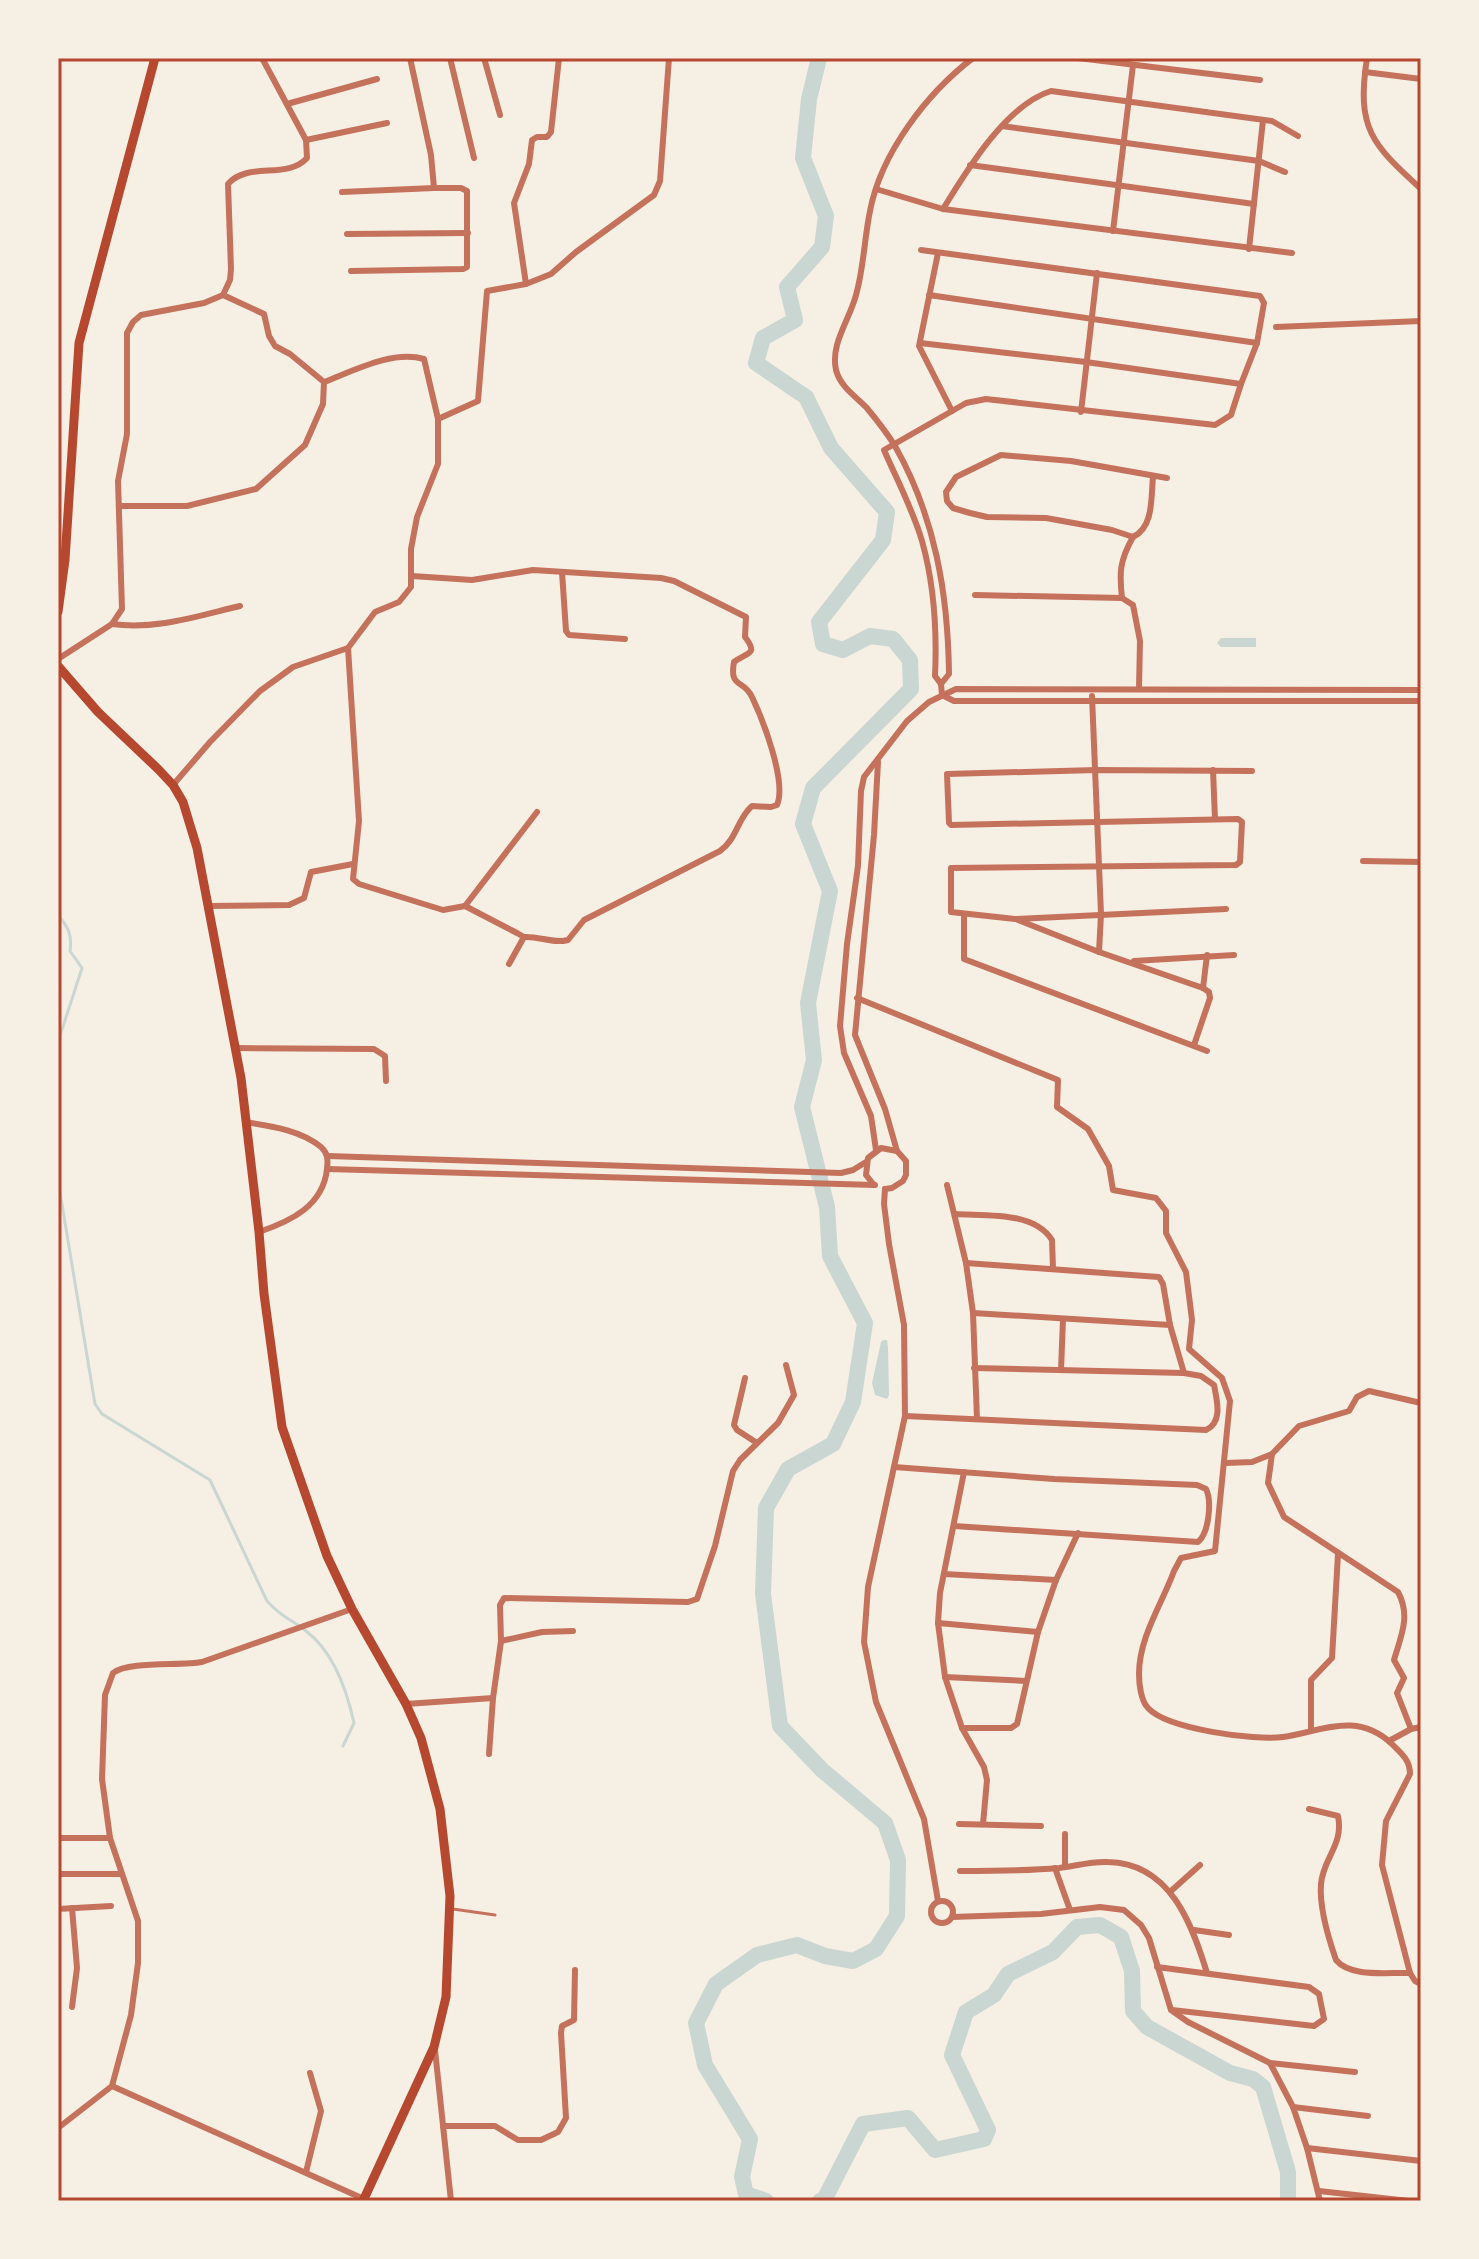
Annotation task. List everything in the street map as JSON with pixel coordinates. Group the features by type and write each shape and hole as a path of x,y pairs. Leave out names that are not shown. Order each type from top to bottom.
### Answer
{"main road":[{"path":"58,612 65,560 79,343 155,58"},
{"path":"58,666 98,712 173,785 183,802 197,848 236,1048 282,1427 327,1556 352,1609 406,1704 424,1746 440,1809 450,1909 446,1997 434,2047 364,2200"}],"street":[{"path":"58,659 112,624 119,615 123,601 118,472 127,434 127,333 141,315 204,303 223,295 231,269 228,184 243,174 295,167 309,154 306,140 262,58"},
{"path":"410,58 431,155 434,188"},
{"path":"450,58 474,158"},
{"path":"484,58 500,115"},
{"path":"526,284 514,203 529,164 532,140 547,137 551,132 559,58"},
{"path":"438,419 478,401 487,291 526,284 551,274 654,195 660,181 669,58"},
{"path":"941,684 949,674 946,603 928,517 894,445 868,410 841,382 835,355 864,268 868,219 876,189 909,126 940,88 973,58"},
{"path":"1078,58 1260,80"},
{"path":"1367,58 1365,112 1371,137 1387,158 1421,189"},
{"path":"1113,231 1133,65"},
{"path":"1365,72 1421,79"},
{"path":"287,104 377,79"},
{"path":"943,209 970,165 1001,126 1039,96 1051,91 1263,120 1279,124 1298,136"},
{"path":"1249,249 1263,120"},
{"path":"306,140 387,123"},
{"path":"1001,126 1259,161 1285,172"},
{"path":"970,165 1254,204"},
{"path":"342,192 465,188 468,233 467,263 463,269 351,271"},
{"path":"876,189 943,209 1292,253"},
{"path":"347,234 468,233"},
{"path":"921,250 1260,296 1264,303 1257,343 1231,415 1215,425 986,399 966,403 884,450 922,540 933,606 935,676 941,684 942,695"},
{"path":"938,253 920,352 952,411"},
{"path":"1081,412 1097,273"},
{"path":"223,295 264,314 269,336 275,346 290,354 324,382"},
{"path":"929,295 1257,343"},
{"path":"1276,327 1421,321"},
{"path":"920,343 1241,384"},
{"path":"173,785 243,706 279,676 293,667 348,648 375,612 399,602 411,587 411,549 417,517 438,464 438,419 426,362 421,358 387,360 324,382"},
{"path":"120,506 187,506 256,489 305,445 323,404 324,382"},
{"path":"1133,537 1046,518 987,517 970,513 953,508 947,501 946,492 956,477 1001,455 1071,461 1167,478"},
{"path":"1122,598 1122,556 1133,537 1142,533 1148,521 1153,476"},
{"path":"348,648 359,821 353,879 359,884 443,910 465,906 524,937 540,937 553,942 568,940 584,920 720,851 731,842 747,810 752,806 774,807 780,798 776,763 753,699 733,677 734,662 748,655 752,649 745,637 744,615 674,581 533,570 472,580 412,576"},
{"path":"562,572 565,629 568,634 625,639"},
{"path":"975,595 1122,598 1133,605 1138,622 1139,688"},
{"path":"933,606 946,603"},
{"path":"112,624 155,626 240,606"},
{"path":"1092,688 1101,914 1099,952"},
{"path":"876,1150 871,1116 844,1053 840,1026 864,777 907,721 942,695 956,689 1421,690"},
{"path":"1198,689 1198,700"},
{"path":"942,695 954,701 1421,701"},
{"path":"327,1169 875,1185 885,1189 898,1185 906,1175 906,1161 897,1151 885,1109 856,1041 878,762"},
{"path":"1226,909 1015,919 950,911 951,868 1239,864 1242,820 1097,820 951,825 947,774 1096,770 1252,771"},
{"path":"1213,770 1215,819"},
{"path":"465,906 537,812"},
{"path":"859,835 874,835"},
{"path":"1363,861 1421,862"},
{"path":"209,906 289,905 304,898 311,872 353,864"},
{"path":"964,914 964,959 1207,1051"},
{"path":"1015,919 1209,992 1210,998 1194,1045"},
{"path":"509,964 524,937"},
{"path":"1203,988 1207,955"},
{"path":"1131,961 1234,955"},
{"path":"857,998 1058,1080 1057,1107 1088,1129 1109,1166 1113,1190 1156,1198 1166,1211 1166,1233 1186,1272 1192,1320 1189,1349 1222,1378 1230,1401 1215,1551 1181,1558 1145,1640 1139,1676 1145,1705 1154,1714 1175,1722 1224,1734 1266,1738 1284,1737 1311,1729 1365,1727 1389,1741 1406,1758 1410,1767 1407,1782 1386,1821 1382,1865 1410,1973 1421,1984"},
{"path":"236,1048 374,1049 385,1056 386,1081"},
{"path":"245,1122 293,1132 323,1148 328,1156 324,1185 308,1207 295,1218 259,1232"},
{"path":"328,1156 841,1173 866,1162 876,1150 887,1148 897,1151"},
{"path":"866,1162 866,1175 875,1185"},
{"path":"947,1185 966,1263 973,1313 977,1419"},
{"path":"885,1189 889,1244 904,1325 905,1416 868,1587 864,1642 876,1702 924,1819 938,1901"},
{"path":"955,1214 1016,1218 1043,1230 1052,1240 1053,1268"},
{"path":"966,1263 1159,1277 1184,1373"},
{"path":"973,1313 1170,1325"},
{"path":"1061,1370 1063,1319"},
{"path":"489,1754 501,1641 500,1605 506,1598 688,1602 697,1599 715,1546 730,1479 740,1460 778,1423 794,1395 786,1365"},
{"path":"905,1416 1209,1429 1214,1425 1218,1410 1214,1385 1201,1376 1184,1373 974,1368"},
{"path":"745,1378 734,1425 757,1443"},
{"path":"1226,1463 1252,1462 1272,1454 1299,1426 1349,1411 1363,1393 1377,1391 1421,1403"},
{"path":"1272,1454 1268,1483 1284,1517 1398,1592 1406,1606 1394,1660 1404,1678 1397,1693 1411,1729"},
{"path":"894,1467 1054,1479 1197,1485 1204,1487 1209,1494 1204,1537 1198,1542 954,1526"},
{"path":"964,1472 940,1593 938,1623 945,1677 962,1728 984,1767 987,1780 983,1824"},
{"path":"962,1728 1016,1726 1038,1632 1056,1580 1078,1533"},
{"path":"1311,1729 1311,1680 1332,1658 1338,1554"},
{"path":"944,1574 1056,1580"},
{"path":"58,2128 112,2086 131,2015 140,1945 138,1921 110,1838 101,1765 105,1695 113,1673 126,1667 202,1662 352,1609"},
{"path":"938,1623 1038,1632"},
{"path":"501,1641 542,1632 573,1631"},
{"path":"945,1677 1026,1681"},
{"path":"406,1704 493,1698"},
{"path":"1389,1741 1421,1727"},
{"path":"1309,1809 1338,1816 1341,1832 1321,1882 1325,1919 1336,1960 1352,1970 1410,1973"},
{"path":"959,1824 1041,1826"},
{"path":"1065,1834 1065,1867"},
{"path":"58,1838 110,1838"},
{"path":"960,1871 1055,1868 1085,1862 1120,1862 1146,1871 1171,1891 1194,1930 1207,1973"},
{"path":"1171,1891 1200,1865"},
{"path":"1055,1868 1070,1910"},
{"path":"58,1874 122,1874"},
{"path":"952,1917 952,1906 946,1901 938,1901 930,1910 934,1920 942,1923 952,1917 1041,1914 1100,1907 1124,1910 1141,1925 1149,1938 1171,2010 1188,2022 1270,2063 1355,2072"},
{"path":"58,1909 111,1906"},
{"path":"72,1908 77,1968 72,2007"},
{"path":"1194,1930 1229,1935"},
{"path":"1157,1967 1313,1988 1319,1994 1324,2021 1314,2026 1171,2010"},
{"path":"443,2126 495,2126 518,2140 541,2140 558,2132 566,2118 561,2028 574,2020 575,1970"},
{"path":"434,2047 451,2201"},
{"path":"1270,2063 1293,2107 1320,2201"},
{"path":"306,2172 321,2111 310,2073"},
{"path":"112,2086 364,2200"},
{"path":"1293,2107 1368,2116"},
{"path":"1307,2148 1421,2161"},
{"path":"1319,2191 1409,2201"}],"lane":[{"path":"450,1909 495,1915"}],"shaded area":[{"path":"1221,638 1256,638 1256,647 1221,647 1217,643"},
{"path":"883,1340 887,1340 888,1347 887,1399 875,1395 872,1383"}],"waterway":[{"path":"766,2201 746,2194 742,2177 750,2139 705,2065 696,2023 716,1984 757,1955 797,1945 825,1956 853,1961 876,1949 897,1916 898,1860 885,1823 822,1770 780,1726 763,1594 766,1508 788,1469 833,1444 853,1402 865,1323 830,1256 827,1207 802,1107 814,1060 808,1003 830,891 803,824 813,788 911,689 910,660 893,639 870,636 843,650 823,644 819,622 883,540 887,512 831,448 806,397 756,363 763,338 795,320 787,287 822,247 826,216 803,158 809,99 819,58"},
{"path":"58,915 69,932 70,951 82,968 58,1042"},
{"path":"58,1180 95,1404 102,1414 210,1480 267,1601 316,1640 332,1661 354,1723 343,1746"},
{"path":"820,2201 824,2200 863,2124 908,2118 935,2150 984,2139 988,2130 952,2055 966,2012 994,1995 1008,1974 1053,1952 1077,1927 1100,1925 1121,1937 1132,1971 1133,2011 1147,2027 1230,2073 1253,2079 1263,2087 1288,2172 1288,2201"}]}
